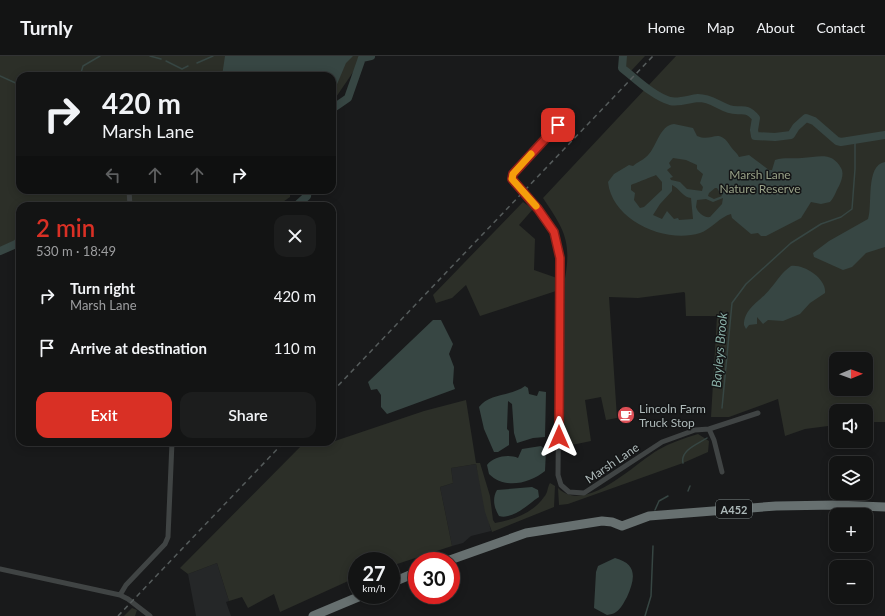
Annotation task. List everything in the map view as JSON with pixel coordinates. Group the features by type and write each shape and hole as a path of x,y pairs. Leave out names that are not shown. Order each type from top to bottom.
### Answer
{"highway":[{"name":"A452","path":"460,556 526,533 602,521 627,526 634,520 649,516 776,506 836,505 885,507"},
{"path":"313,616 348,601"}],"street":[{"name":"Marsh Lane","path":"558,125 513,174 512,179 538,209 554,232 560,258 558,475 561,485 569,492 578,494 584,493 662,442 695,430 709,429"},
{"path":"722,472 714,440 709,429 758,413"},
{"path":"120,595 126,585 165,544 168,537 172,446"},
{"path":"0,569 120,595 128,599 150,616"}],"shaded area":[{"path":"225,56 353,56 346,63 336,87 336,72 223,72"},
{"path":"674,124 693,128 697,136 703,138 715,136 722,137 739,157 749,155 769,170 772,170 775,160 779,159 819,156 829,157 837,163 842,170 841,181 830,202 821,204 811,202 801,218 766,236 761,236 758,233 751,234 732,218 731,214 723,217 708,229 700,233 686,236 657,232 630,218 619,208 612,196 608,182 614,174 629,165 633,166 646,157 661,133 669,125","holes":["673,158 686,160 697,165 697,169 703,174 700,183 703,187 702,191 687,189 680,182 671,180 670,178 673,177 667,170 671,167 669,163","656,175 662,182 662,190 644,207 640,208 634,200 635,193 631,190 631,185","672,185 688,198 691,198 693,219 674,219 667,211 662,219 653,215 660,204 672,191","717,188 722,196 714,199 708,196 709,193","723,198 722,204 710,217 702,215 696,207 697,200 706,199 713,202"]},
{"path":"885,162 885,247 866,253 852,267 843,270 814,257 813,253 829,241 868,219 872,178 879,165"},
{"path":"791,266 802,267 814,274 819,278 825,288 825,293 810,303 800,314 783,321 768,320 763,324 757,317 757,324 749,325 746,329 744,325 745,319 750,309"},
{"path":"433,320 441,320 453,344 449,354 454,367 453,383 455,389 387,414 381,407 381,395 377,389 371,390 368,382"},
{"path":"525,386 528,388 529,394 537,396 539,391 546,392 545,437 533,438 517,443 514,433 512,404 508,401 507,429 509,431 509,445 498,452 494,452 484,429 479,407 483,402 489,399 514,392"},
{"path":"541,446 546,450 545,471 532,479 517,483 510,483 495,479 489,474 487,465 490,462 506,456 518,458 522,449"},
{"path":"476,464 491,531 471,536 463,543 452,546 440,487 453,483 451,468"},
{"path":"532,487 538,490 539,497 515,514 504,517 499,516 494,503 494,496 497,490"},
{"path":"615,558 628,564 633,573 633,578 630,590 621,607 615,613 607,615 594,608 596,572 598,566"},
{"path":"217,563 229,601 226,602 231,616 196,616 188,574"}],"green space":[{"path":"0,56 369,56 362,59 336,97 336,72 16,72 16,194 290,194 290,197 283,202 16,202 16,244 0,253"},
{"path":"626,56 645,56 631,71 625,65"},
{"name":"Marsh Lane Nature Reserve","path":"676,56 885,56 885,422 873,422 873,404 829,404 829,426 805,429 785,436 778,399 729,417 711,417 717,316 686,316 684,292 638,298 609,297 617,418 606,420 601,397 585,400 591,441 562,447 565,278 567,254 564,235 556,218 543,198"},
{"path":"523,202 533,209 519,225 535,239 534,270 557,278 556,291 480,316 466,285 452,298 436,303 433,295"},
{"path":"466,400 476,463 480,463 490,496 493,520 495,523 516,518 534,507 547,492 550,483 555,486 554,507 492,532 485,512 476,464 451,468 453,483 440,487 452,546 434,552 408,552 408,560 400,563 400,552 348,552 348,581 280,612 274,594 248,608 242,597 229,601 217,563 188,574 180,568 301,446 336,446 336,441 424,411"},
{"path":"698,434 709,441 708,452 683,463 568,504 559,505 558,488 569,495 582,495 595,492 623,475 658,450 677,441"},
{"path":"132,608 137,610 135,616 124,616"}],"waterway":[{"path":"81,72 83,66 100,56"},
{"path":"150,56 161,59"},
{"path":"197,63 213,56"},
{"path":"336,106 348,98 362,58 371,56"},
{"path":"623,56 622,68 645,87 664,99 677,102 703,98 729,109 746,110 756,118 754,130 755,136 775,137 791,135 796,127 806,118 814,121 837,141 841,142 885,135"},
{"path":"166,61 182,69 188,66"},
{"path":"0,76 16,83"},
{"name":"Bayleys Brook","path":"722,408 732,303 746,284 791,243 821,224 841,217 852,209 855,169 855,139"},
{"path":"300,202 307,194"},
{"path":"0,251 16,244"},
{"name":"Bayleys Brook","path":"683,463 684,454 690,448 707,438"},
{"name":"Bayleys Brook","path":"688,491 690,486"},
{"name":"Bayleys Brook","path":"655,510 659,501 668,496"},
{"name":"Bayleys Brook","path":"645,616 651,596 653,546"}],"railway":[{"path":"336,388 653,56"},
{"path":"118,616 280,446"}],"slow traffic":[{"path":"531,154 513,174 512,179 536,206"}],"place":[{"name":"Lincoln Farm Truck Stop","path":"626,415"}],"route":[{"path":"558,125 513,174 512,179 538,209 554,232 560,258 559,437"}]}
